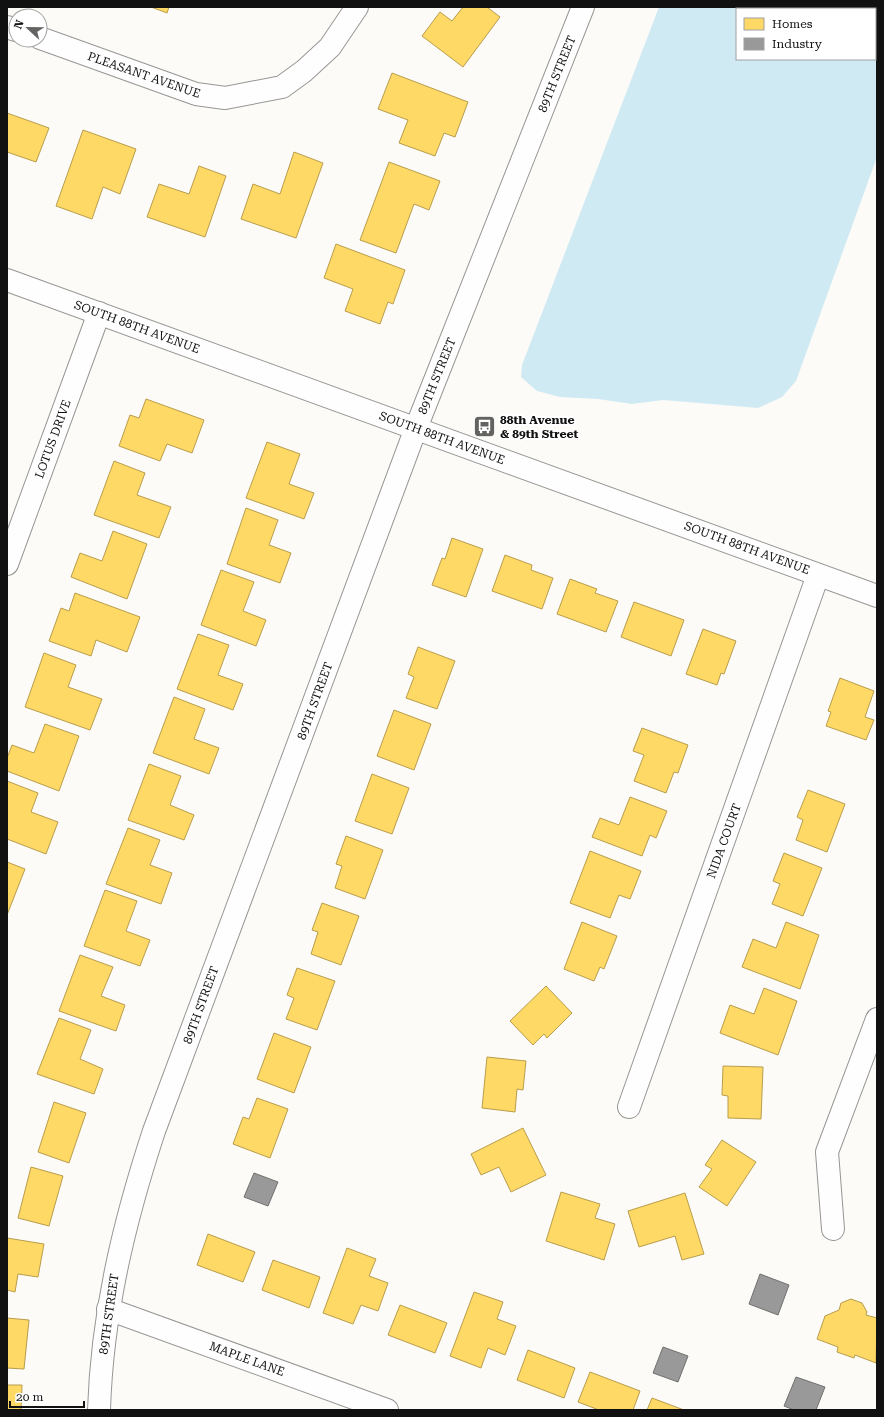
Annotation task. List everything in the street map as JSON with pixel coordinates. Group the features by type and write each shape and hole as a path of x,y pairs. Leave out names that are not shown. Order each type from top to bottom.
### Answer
{"street":[{"name":"PLEASANT AVENUE","path":"48,41 196,94 225,98 282,87 304,72 330,47 357,7"},
{"name":"89TH STREET","path":"99,1410 100,1382 108,1309 120,1247 135,1188 154,1131 416,428 583,7"},
{"name":"SOUTH 88TH AVENUE","path":"7,280 877,596"},
{"name":"LOTUS DRIVE","path":"7,564 99,313"},
{"name":"NIDA COURT","path":"629,1107 818,575"},
{"path":"833,1229 827,1152 877,1019"},
{"name":"MAPLE LANE","path":"108,1309 387,1410"}],"water":[{"path":"659,7 877,7 877,157 796,381 782,397 758,408 663,400 632,404 598,399 560,397 537,391 521,377 522,365"}],"building: Homes":[{"path":"151,7 169,7 167,13"},
{"path":"463,7 487,7 500,17 463,67 422,36 440,12 452,21"},
{"path":"392,73 468,102 455,137 444,133 435,156 399,143 408,120 378,109"},
{"path":"7,113 49,128 36,162 7,152"},
{"path":"83,130 136,149 120,194 103,187 92,219 56,206"},
{"path":"294,152 323,163 296,238 241,219 253,184 280,194"},
{"path":"389,162 440,181 429,210 414,204 396,253 360,240"},
{"path":"199,166 226,176 205,237 147,217 159,184 189,194"},
{"path":"336,244 405,270 393,304 388,302 380,324 345,311 353,289 324,278"},
{"path":"146,399 204,420 192,453 167,444 160,461 119,446 130,415 139,418"},
{"path":"267,442 300,454 289,484 314,493 304,519 246,498"},
{"path":"114,461 145,473 137,495 171,507 159,538 94,515"},
{"path":"246,508 278,520 269,545 291,553 280,583 227,564"},
{"path":"113,531 147,544 127,599 71,577 80,553 102,561"},
{"path":"452,538 483,549 466,597 432,585 442,558 445,559"},
{"path":"505,555 532,565 531,570 553,578 542,609 492,591"},
{"path":"221,570 254,582 243,611 266,620 256,646 201,625"},
{"path":"570,579 597,589 595,593 618,601 606,632 557,614"},
{"path":"75,593 140,617 127,652 96,640 91,656 49,641 61,608 69,611"},
{"path":"634,602 684,620 671,656 621,637"},
{"path":"703,629 736,641 724,674 721,673 717,685 686,674"},
{"path":"198,634 229,645 218,675 243,684 233,710 177,689"},
{"path":"418,647 455,661 437,709 406,698 414,677 408,674"},
{"path":"44,653 76,665 68,687 102,699 90,730 25,707"},
{"path":"840,678 874,691 865,717 874,720 866,740 826,726 831,712 828,711"},
{"path":"174,697 205,709 194,739 219,748 209,774 153,753"},
{"path":"394,710 431,724 414,770 377,756"},
{"path":"45,724 79,736 59,791 7,771 7,758 12,745 34,753"},
{"path":"642,728 688,745 678,773 674,772 666,793 634,781 644,755 633,751"},
{"path":"149,764 181,776 170,805 194,815 184,840 128,820"},
{"path":"372,774 409,788 392,834 355,821"},
{"path":"7,781 38,793 31,812 58,822 46,854 7,839"},
{"path":"808,790 845,804 827,852 796,840 803,820 797,817"},
{"path":"630,797 667,811 656,838 650,835 642,856 592,837 600,818 619,825"},
{"path":"128,828 160,840 150,865 172,873 161,904 106,884"},
{"path":"346,836 383,850 365,899 335,888 342,866 336,864"},
{"path":"590,851 641,871 630,899 619,895 610,918 570,903"},
{"path":"784,853 822,868 803,916 772,904 780,884 773,881"},
{"path":"7,862 25,869 7,915"},
{"path":"105,890 137,901 126,931 150,940 140,966 84,946"},
{"path":"322,903 359,916 341,965 311,954 318,932 312,930"},
{"path":"582,922 617,936 604,969 600,967 594,981 564,969"},
{"path":"786,922 819,935 800,989 742,967 753,939 776,948"},
{"path":"80,955 113,967 101,996 125,1005 116,1031 59,1011"},
{"path":"297,968 335,981 317,1030 286,1019 294,998 287,995"},
{"path":"546,986 572,1013 547,1038 544,1034 533,1045 510,1021"},
{"path":"764,988 797,1001 778,1055 720,1033 730,1005 754,1014"},
{"path":"59,1018 91,1030 80,1059 103,1069 94,1094 37,1074"},
{"path":"274,1033 311,1047 294,1093 257,1079"},
{"path":"487,1057 526,1061 523,1090 517,1089 515,1112 482,1108"},
{"path":"723,1066 763,1067 761,1119 728,1118 728,1096 722,1095"},
{"path":"257,1098 288,1109 270,1158 233,1144 243,1117 249,1119"},
{"path":"54,1102 86,1113 69,1163 38,1152"},
{"path":"523,1128 546,1175 511,1192 499,1167 481,1175 471,1154"},
{"path":"722,1140 756,1162 727,1206 699,1187 712,1169 705,1165"},
{"path":"31,1167 63,1176 49,1226 18,1218"},
{"path":"561,1192 600,1204 595,1218 615,1224 604,1260 546,1241"},
{"path":"685,1193 704,1254 682,1260 675,1236 639,1247 628,1211"},
{"path":"208,1234 255,1252 243,1282 197,1265"},
{"path":"7,1238 44,1244 38,1277 18,1274 15,1292 7,1290"},
{"path":"347,1248 376,1259 369,1276 388,1283 378,1311 361,1305 353,1324 323,1313"},
{"path":"273,1260 320,1277 309,1308 262,1290"},
{"path":"474,1292 503,1302 497,1319 516,1326 505,1355 488,1348 481,1368 450,1356"},
{"path":"851,1299 862,1303 867,1312 866,1315 877,1318 876,1363 855,1355 854,1358 837,1352 838,1347 817,1339 825,1316 839,1310 841,1303"},
{"path":"400,1305 447,1323 435,1353 388,1335"},
{"path":"7,1318 29,1320 24,1369 7,1368"},
{"path":"528,1350 575,1368 564,1398 517,1380"},
{"path":"590,1372 640,1391 633,1410 599,1410 578,1402"},
{"path":"7,1385 22,1385 21,1410 7,1410"},
{"path":"652,1398 684,1410 647,1410"}],"building: Industry":[{"path":"254,1173 278,1182 268,1206 244,1197"},
{"path":"760,1274 789,1285 778,1315 749,1304"},
{"path":"663,1347 688,1356 678,1382 653,1373"},
{"path":"796,1377 825,1387 816,1410 794,1410 784,1406"}],"place":[{"name":"88th Avenue & 89th Street","path":"485,427"}]}
